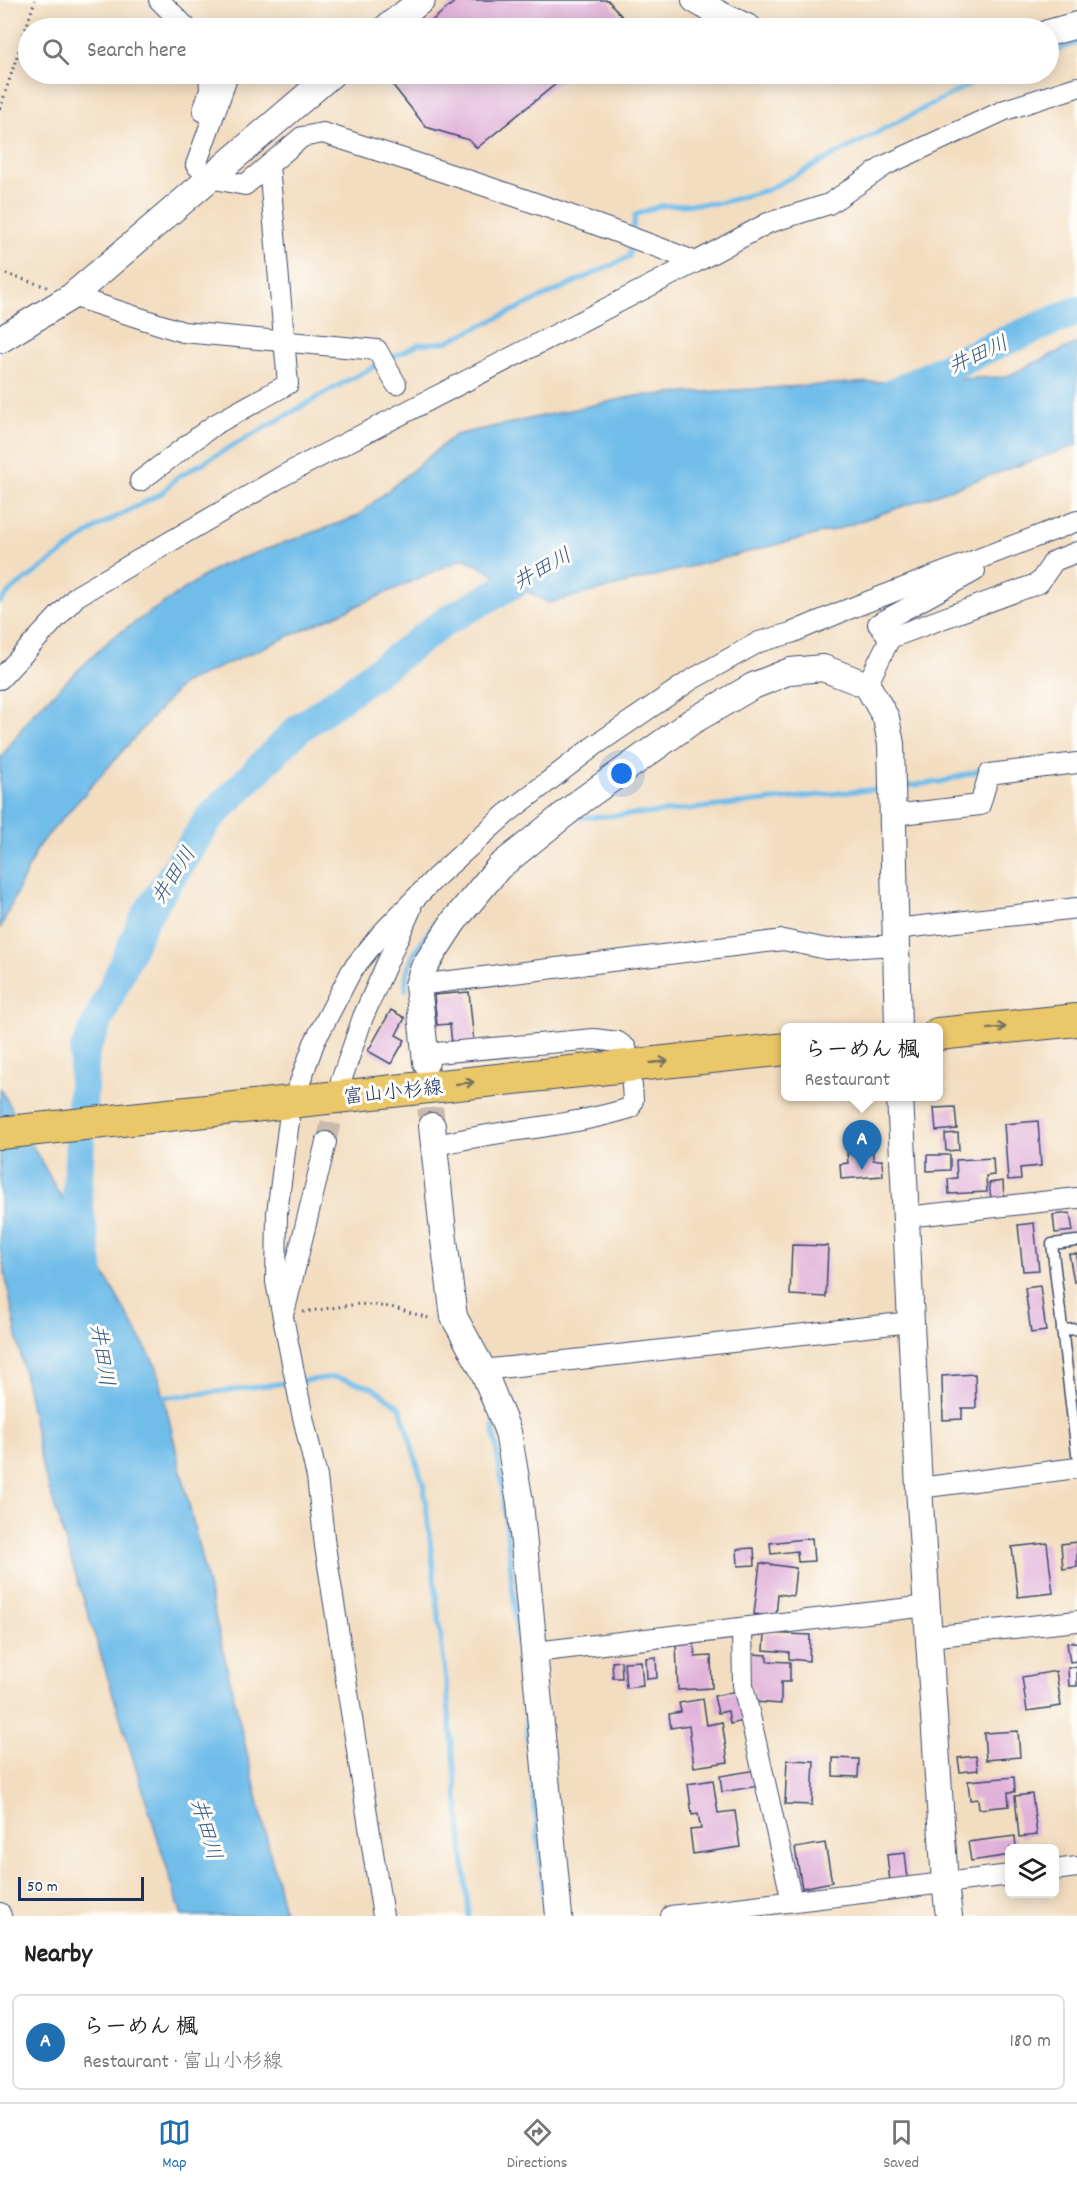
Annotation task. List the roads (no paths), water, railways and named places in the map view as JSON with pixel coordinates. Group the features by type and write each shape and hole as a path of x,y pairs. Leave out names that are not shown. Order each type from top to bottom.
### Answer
{"main road":[{"path":"943,1034 1077,1020"},
{"path":"943,1055 1077,1042"},
{"name":"富山小杉線","path":"0,1133 286,1112 630,1076 781,1050"},
{"name":"富山小杉線","path":"630,1076 781,1071"},
{"name":"富山小杉線","path":"0,1152 286,1112"}],"street":[{"path":"159,0 177,18"},
{"path":"399,18 422,0"},
{"path":"695,0 728,18"},
{"path":"1059,30 1077,25"},
{"path":"209,84 210,90 191,147 203,171 245,185 302,137 323,133 504,191 696,262"},
{"path":"203,171 225,84"},
{"path":"0,340 72,296 203,171 319,84"},
{"path":"0,680 77,596 286,474 768,223 829,204 886,165 1005,110 1077,87"},
{"path":"140,481 214,425 288,384 269,165"},
{"path":"72,296 183,332 377,350 396,384"},
{"path":"383,1916 325,1546 317,1477 276,1282 277,1213 286,1112 314,1043 352,970 381,934 435,878 506,814 594,746 691,680 759,642 791,633 1077,521"},
{"path":"867,685 890,638 1039,583 1054,561 1077,552"},
{"path":"890,638 878,624 974,572 995,553"},
{"path":"560,1916 520,1502 508,1432 483,1370 454,1317 433,1136 470,1137 598,1118 630,1108 633,1100 626,1048 618,1042 594,1039 425,1058 418,985 424,967 454,921 499,867 581,801 692,722 753,686 790,671 823,668 867,685 886,718 891,744 898,1023"},
{"path":"893,815 980,805 989,774 1077,763"},
{"path":"341,1081 363,1017 417,896"},
{"path":"418,985 783,940 827,949 1077,908"},
{"path":"900,1101 919,1488 949,1916"},
{"path":"283,1315 326,1142"},
{"path":"906,1218 1077,1198"},
{"path":"483,1370 911,1322"},
{"path":"919,1488 1077,1468"},
{"path":"535,1652 927,1606"},
{"path":"929,1637 1077,1621"},
{"path":"742,1628 743,1685 792,1901"},
{"path":"1059,1869 1077,1867"},
{"path":"671,1916 1005,1876"}],"lane":[{"path":"1077,1241 1052,1244 1077,1454"},
{"path":"1062,1330 1077,1329"}],"water":[{"path":"1077,343 1077,445 838,529 549,603 464,558 182,684 39,845 0,929 0,759 32,714 113,637 219,566 356,517 455,435 635,396 852,383 1005,377"},
{"path":"0,1088 157,1368 285,1916 182,1916 42,1466 0,1248"}],"waterway":[{"path":"1059,49 1077,43"},
{"path":"0,602 13,589 99,526 162,493 176,478 350,379 419,344 446,342 629,257 635,215 659,206 720,203 767,190 971,84"},
{"name":"井田川","path":"883,398 979,352 1077,311"},
{"name":"井田川","path":"90,1278 77,1196 85,1050 145,917 208,820 296,731 446,621 547,565"},
{"path":"898,787 940,782 985,769"},
{"path":"575,818 653,813 886,788"},
{"path":"406,990 406,979 412,958 424,938 445,912"},
{"path":"301,1381 335,1377 372,1387 400,1407 424,1487 469,1916"},
{"path":"158,1398 292,1382"},
{"path":"493,1426 502,1484 546,1916"}],"tunnel":[{"path":"427,1069 432,1126"},
{"path":"326,1142 339,1089"}],"place":[{"name":"らーめん 楓","path":"862,1170"}]}
